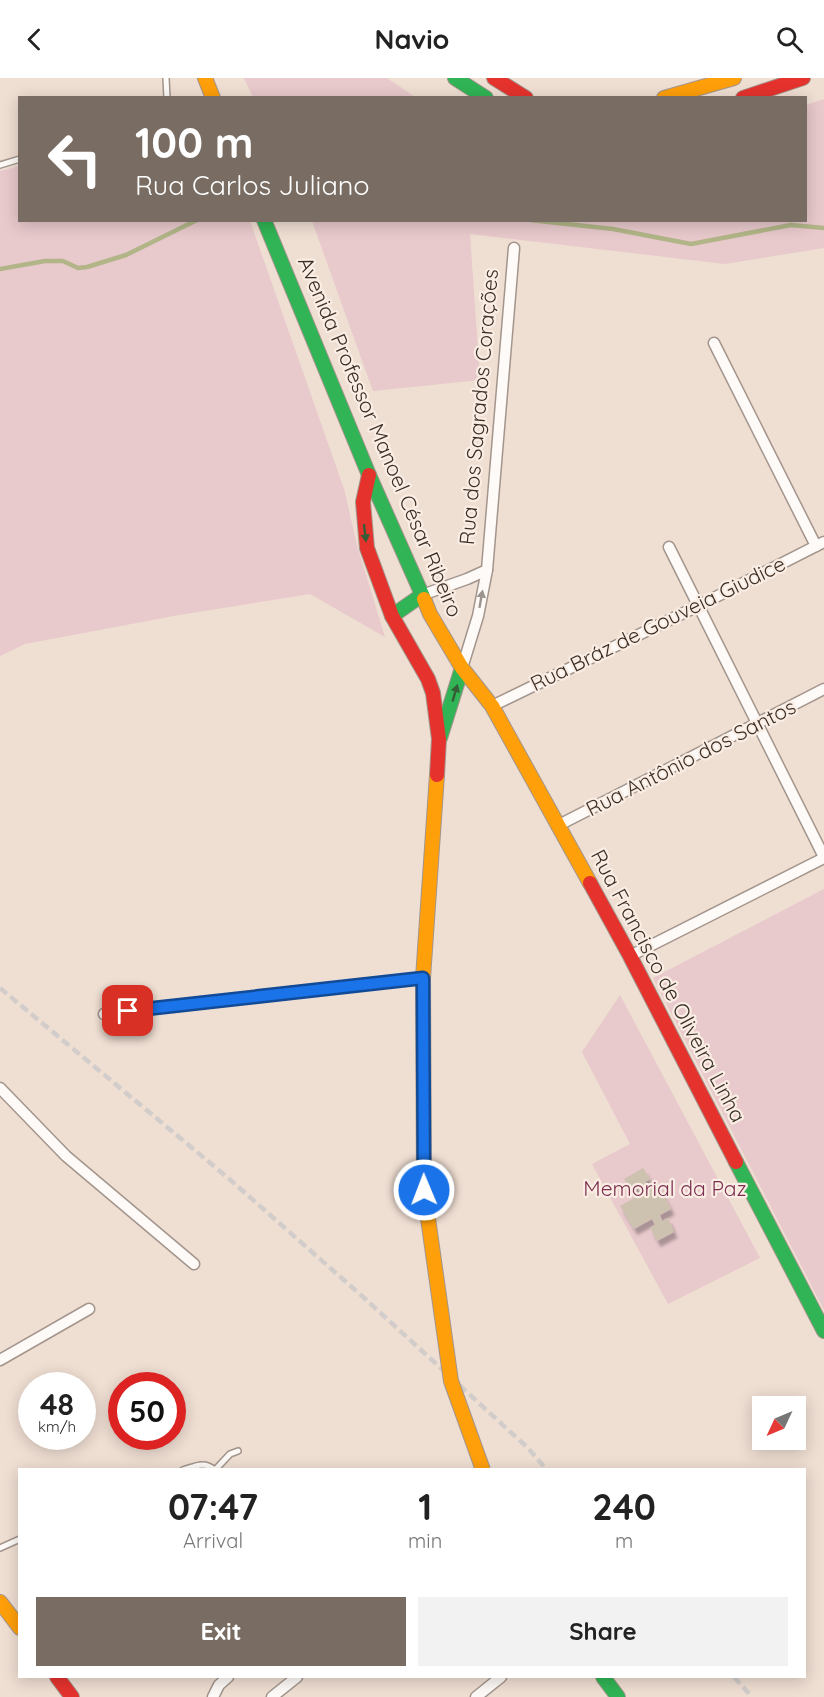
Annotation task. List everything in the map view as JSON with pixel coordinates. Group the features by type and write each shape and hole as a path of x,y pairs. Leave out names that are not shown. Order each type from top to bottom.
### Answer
{"main road":[{"path":"205,78 212,96"},
{"path":"455,78 483,96"},
{"path":"494,78 523,96"},
{"path":"671,96 734,78"},
{"path":"749,96 803,78"},
{"name":"Avenida Professor Manoel César Ribeiro","path":"266,226 369,476 430,614 462,668"},
{"path":"369,476 363,502 367,548 392,616 428,679 433,693 439,739 423,978 424,1190 451,1381 482,1468"},
{"path":"392,616 422,595"},
{"path":"439,739 462,668"},
{"name":"Rua Francisco de Oliveira Linha","path":"462,668 492,706 630,956 824,1331"},
{"path":"0,1602 18,1625"},
{"path":"58,1678 67,1695"},
{"path":"604,1678 618,1697"}],"street":[{"name":"Rua dos Sagrados Corações","path":"462,668 478,616 486,570 514,248"},
{"path":"714,343 820,544"},
{"name":"Rua Bráz de Gouveia Giudice","path":"492,706 699,606 820,544"},
{"path":"630,956 824,858 669,547"},
{"path":"422,595 486,570"},
{"name":"Rua Antônio dos Santos","path":"557,826 824,689"},
{"path":"104,1014 423,978"},
{"path":"0,1088 66,1156 194,1264"},
{"path":"0,1360 89,1309"},
{"path":"213,1697 219,1685 227,1678"},
{"path":"272,1697 296,1678"},
{"path":"476,1697 500,1678"}],"lane":[{"path":"166,78 167,96"},
{"path":"0,165 18,160"},
{"path":"217,1468 230,1454 238,1451"},
{"path":"189,1468 202,1464 211,1468"},
{"path":"0,1548 18,1540"}],"green space":[{"path":"244,78 387,78 414,96 253,96"},
{"path":"824,99 824,248 725,264 470,234 480,380 373,391 312,222 807,222 807,105"},
{"path":"18,166 18,222 250,222 344,489 357,545 385,637 310,594 179,615 25,644 0,656 0,171"},
{"path":"824,889 824,1310 653,978"},
{"name":"Memorial da Paz","path":"620,995 760,1258 668,1304 592,1164 630,1144 582,1052"}],"building":[{"path":"643,1168 650,1179 645,1182 649,1190 658,1185 671,1209 660,1215 662,1221 668,1218 674,1232 657,1241 650,1228 655,1225 652,1219 634,1229 620,1206 641,1194 637,1187 630,1190 624,1179"}],"waterway":[{"path":"0,269 45,261 63,261 78,268 87,267 126,255 193,222"},
{"path":"548,222 613,229 691,244 791,225 824,228"}],"railway":[{"path":"0,988 227,1177 362,1296 528,1448 545,1468"},
{"path":"735,1678 752,1697"}],"traffic: fast":[{"path":"455,78 483,96"},
{"path":"265,222 369,475 424,599"},
{"path":"392,616 422,595"},
{"path":"440,738 462,668"},
{"path":"736,1162 824,1331"},
{"path":"604,1678 618,1697"}],"traffic: slow":[{"path":"205,78 212,96"},
{"path":"671,96 734,78"},
{"path":"424,599 430,614 462,668 492,706 590,883"},
{"path":"424,1190 423,978 437,775"},
{"path":"424,1190 451,1381 482,1468"},
{"path":"0,1602 18,1625"}],"traffic: jam":[{"path":"494,78 523,96"},
{"path":"749,96 803,78"},
{"path":"369,475 363,502 367,548 392,616 428,679 433,693 439,739 437,775"},
{"path":"590,883 736,1162"},
{"path":"58,1678 72,1697"}],"route":[{"path":"128,1011 423,978 424,1190"}]}
